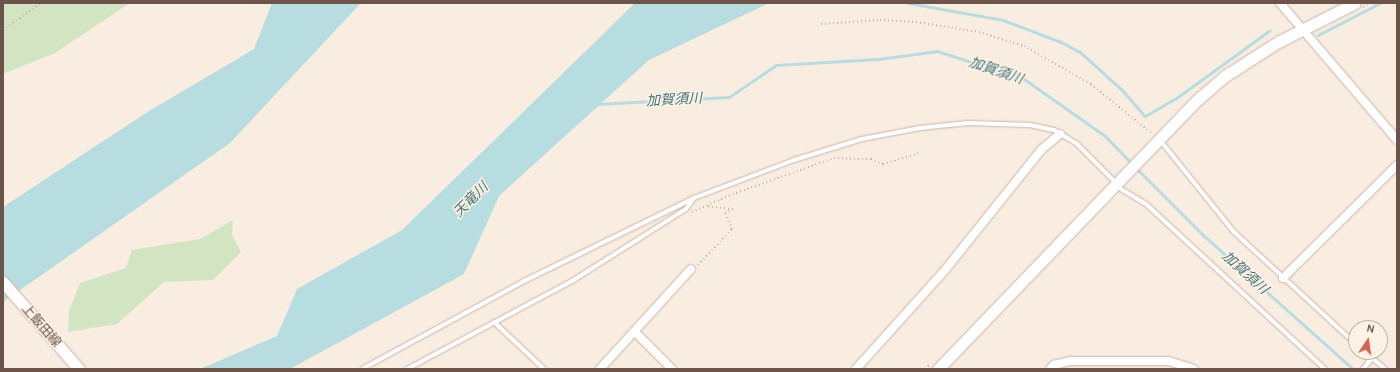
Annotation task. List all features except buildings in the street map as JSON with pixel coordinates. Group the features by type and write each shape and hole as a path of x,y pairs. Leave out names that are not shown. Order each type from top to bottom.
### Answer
{"street":[{"path":"1280,3 1304,29 1397,140"},
{"path":"938,369 1119,183 1196,100 1225,76 1304,29 1355,3"},
{"path":"856,369 945,270 1041,150 1060,134"},
{"path":"1283,278 1397,165"},
{"path":"600,369 691,269"},
{"name":"上飯田線","path":"3,282 79,369"},
{"path":"635,332 672,369"},
{"path":"1050,369 1054,365 1077,361 1169,361 1194,369"}],"lane":[{"path":"362,369 522,282 694,198 794,160 862,139 920,128 995,122 1030,125 1060,134 1077,144 1119,183 1146,204 1325,369"},
{"path":"1158,140 1234,232 1348,337"},
{"path":"407,369 572,281 686,209 694,198"},
{"path":"494,322 544,369"},
{"path":"1363,369 1370,360"},
{"path":"1375,360 1386,369"}],"path":[{"path":"3,30 41,3"},
{"path":"821,24 880,20 916,22 979,32 1024,46 1091,84 1158,140"},
{"path":"685,215 705,206 834,158 871,159 883,164 919,153"},
{"path":"691,269 731,232 732,229 725,214 733,209 705,206"}],"green space":[{"path":"3,3 130,3 55,53 3,74"},
{"path":"233,220 232,235 241,252 213,280 164,282 117,324 68,332 69,311 80,283 126,268 132,250 200,239"}],"water":[{"path":"272,3 361,3 230,143 3,302 3,207 149,111 254,49"},
{"name":"天竜川","path":"635,3 769,3 649,60 499,196 464,274 290,369 200,369 277,336 297,289 402,230"}],"waterway":[{"path":"908,3 1003,20 1061,42 1080,52 1123,91 1145,116 1175,99 1270,30"},
{"path":"1318,35 1380,3"},
{"name":"加賀須川","path":"597,104 729,97 776,65 878,59 937,51 1024,79 1105,136 1132,164"},
{"name":"加賀須川","path":"1136,168 1203,235 1353,369"}]}
